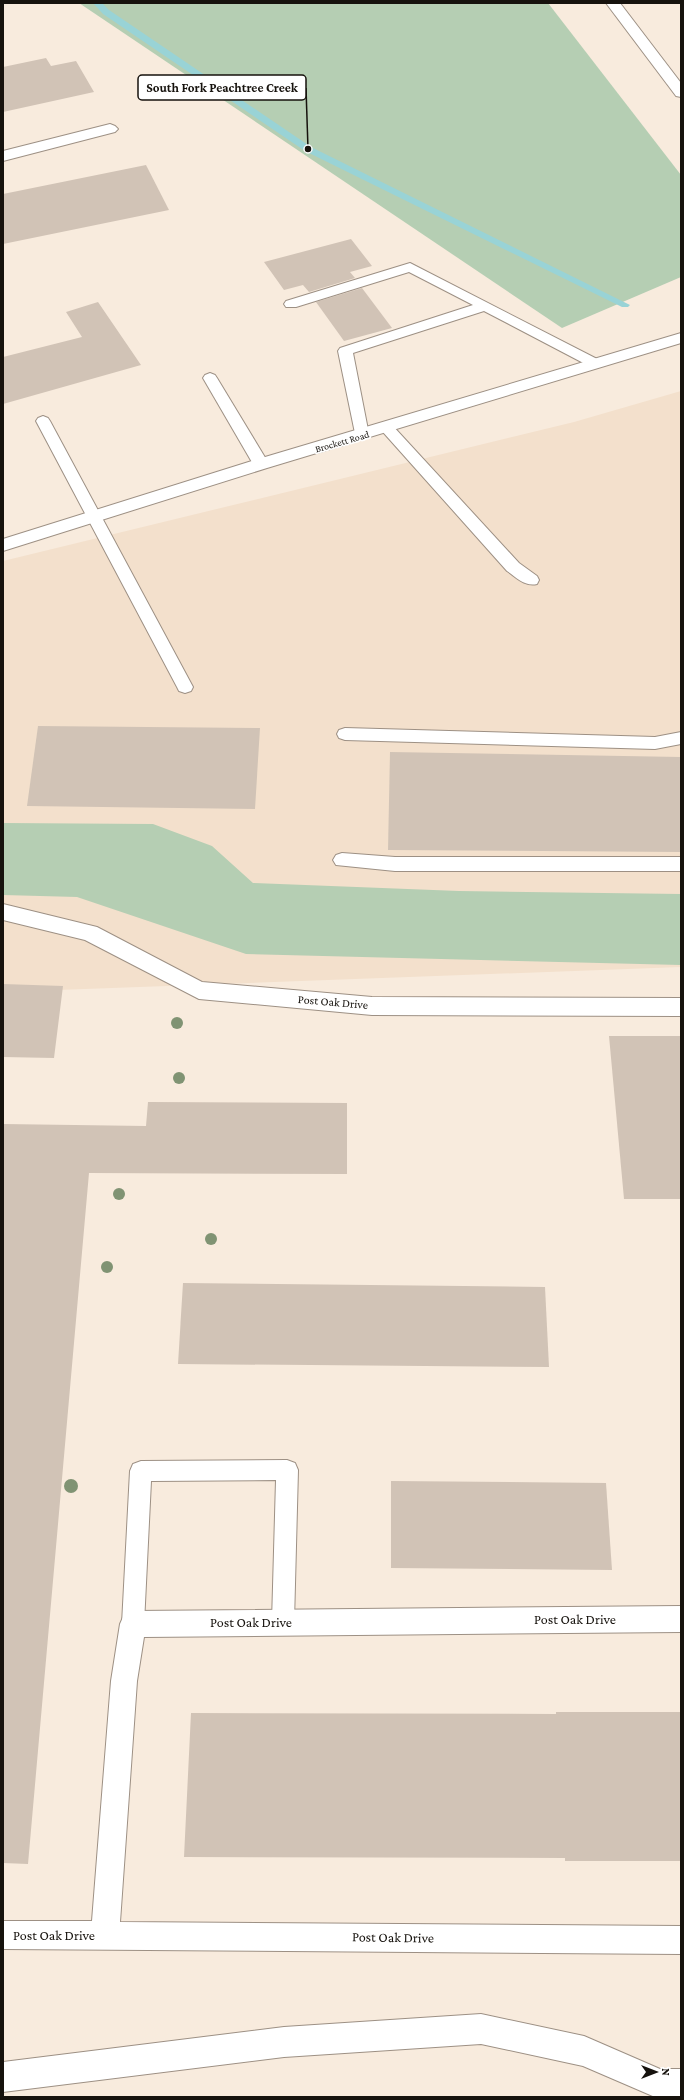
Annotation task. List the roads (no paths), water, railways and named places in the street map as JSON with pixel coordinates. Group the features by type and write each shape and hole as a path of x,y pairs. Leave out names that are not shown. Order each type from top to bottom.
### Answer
{"main road":[{"path":"613,3 681,93"},
{"path":"3,156 110,129"},
{"name":"Brockett Road","path":"3,545 261,464 387,428 681,338"},
{"name":"Post Oak Drive","path":"3,912 90,933 199,990 372,1006 681,1007"},
{"name":"Post Oak Drive","path":"106,1934 124,1681 133,1624 681,1619"},
{"name":"Post Oak Drive","path":"3,1935 106,1934 681,1940"},
{"path":"3,2077 284,2042 481,2029 584,2051 667,2088"}],"lane":[{"path":"291,304 410,267 596,364"},
{"path":"361,435 346,351 485,306"},
{"path":"210,378 261,464"},
{"path":"43,421 184,686"},
{"path":"387,428 513,567 531,580"},
{"path":"345,734 655,743 681,738"},
{"path":"342,860 394,864 681,864"},
{"path":"133,1624 141,1471 287,1470 283,1622"}],"waterway":[{"path":"97,3 106,12 308,149 625,305"}],"place":[{"name":"South Fork Peachtree Creek","path":"308,149"}]}
